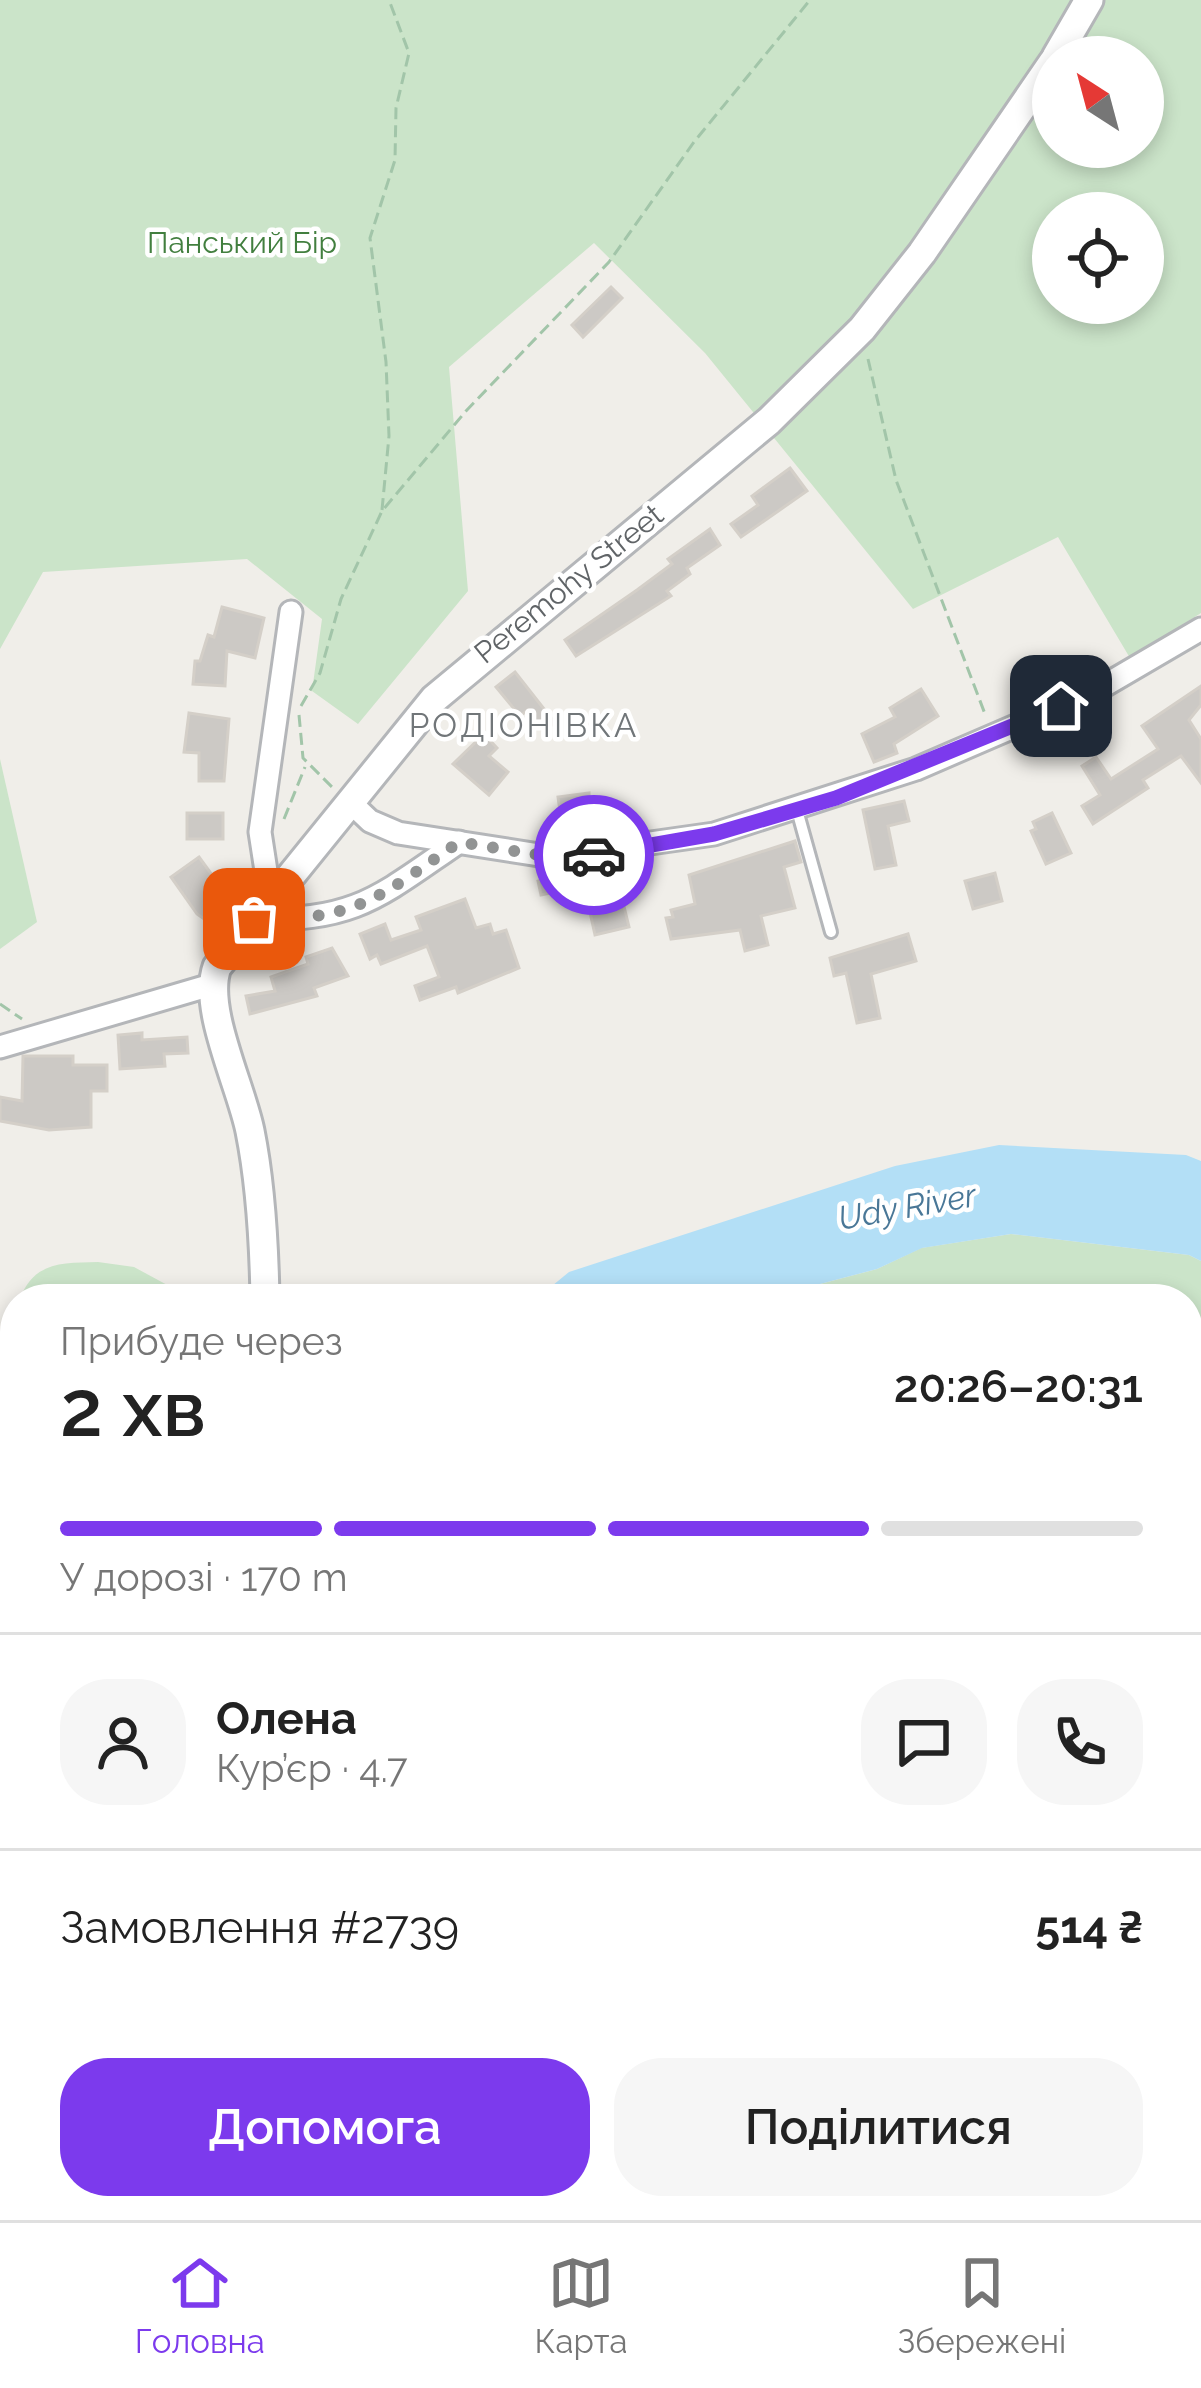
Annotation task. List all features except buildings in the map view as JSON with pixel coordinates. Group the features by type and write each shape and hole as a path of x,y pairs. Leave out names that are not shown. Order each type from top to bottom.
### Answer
{"street":[{"name":"Peremohy Street","path":"1067,36 1088,0"},
{"name":"Peremohy Street","path":"211,985 262,908 459,675 769,421 862,329 922,253 1032,91"},
{"path":"291,612 260,832 262,908 316,920 365,904 459,842"},
{"path":"349,801 370,821 398,833 532,855 583,857 714,834 916,769 1090,694 1201,628"},
{"path":"0,1047 132,1012 211,985 249,1129 263,1229 265,1284"}],"lane":[{"path":"797,810 831,932"}],"path":[{"path":"382,511 389,436 386,362 370,238 395,160 396,108 409,53 389,0"},
{"path":"284,819 306,765 298,710 320,673 341,598 382,511 466,411 610,262 694,142 810,0"},
{"path":"862,329 896,480 962,663 994,732"},
{"path":"306,765 349,801"},
{"path":"0,1004 15,1010 32,1035"}],"green space":[{"name":"Панський Бір","path":"0,0 1201,0 1201,613 1130,658 1058,537 913,609 705,353 594,243 449,367 468,591 358,724 312,691 322,619 247,559 43,572 0,649"},
{"path":"0,759 37,922 0,949"},
{"path":"1011,1234 1189,1255 1201,1261 1201,1284 820,1284 877,1269 921,1248"},
{"path":"62,1264 134,1267 165,1284 28,1284 42,1271"}],"water":[{"name":"Udy River","path":"999,1145 1186,1155 1201,1161 1201,1261 1189,1255 1011,1234 922,1248 877,1269 820,1284 554,1284 569,1272 895,1166"}],"way so far":[{"path":"254,919 316,920 365,904 459,842 552,857 594,855"}],"district":[{"name":"РОДІОНІВКА","path":"524,725"}],"route":[{"path":"594,855 714,834 836,798 1061,706"}]}
